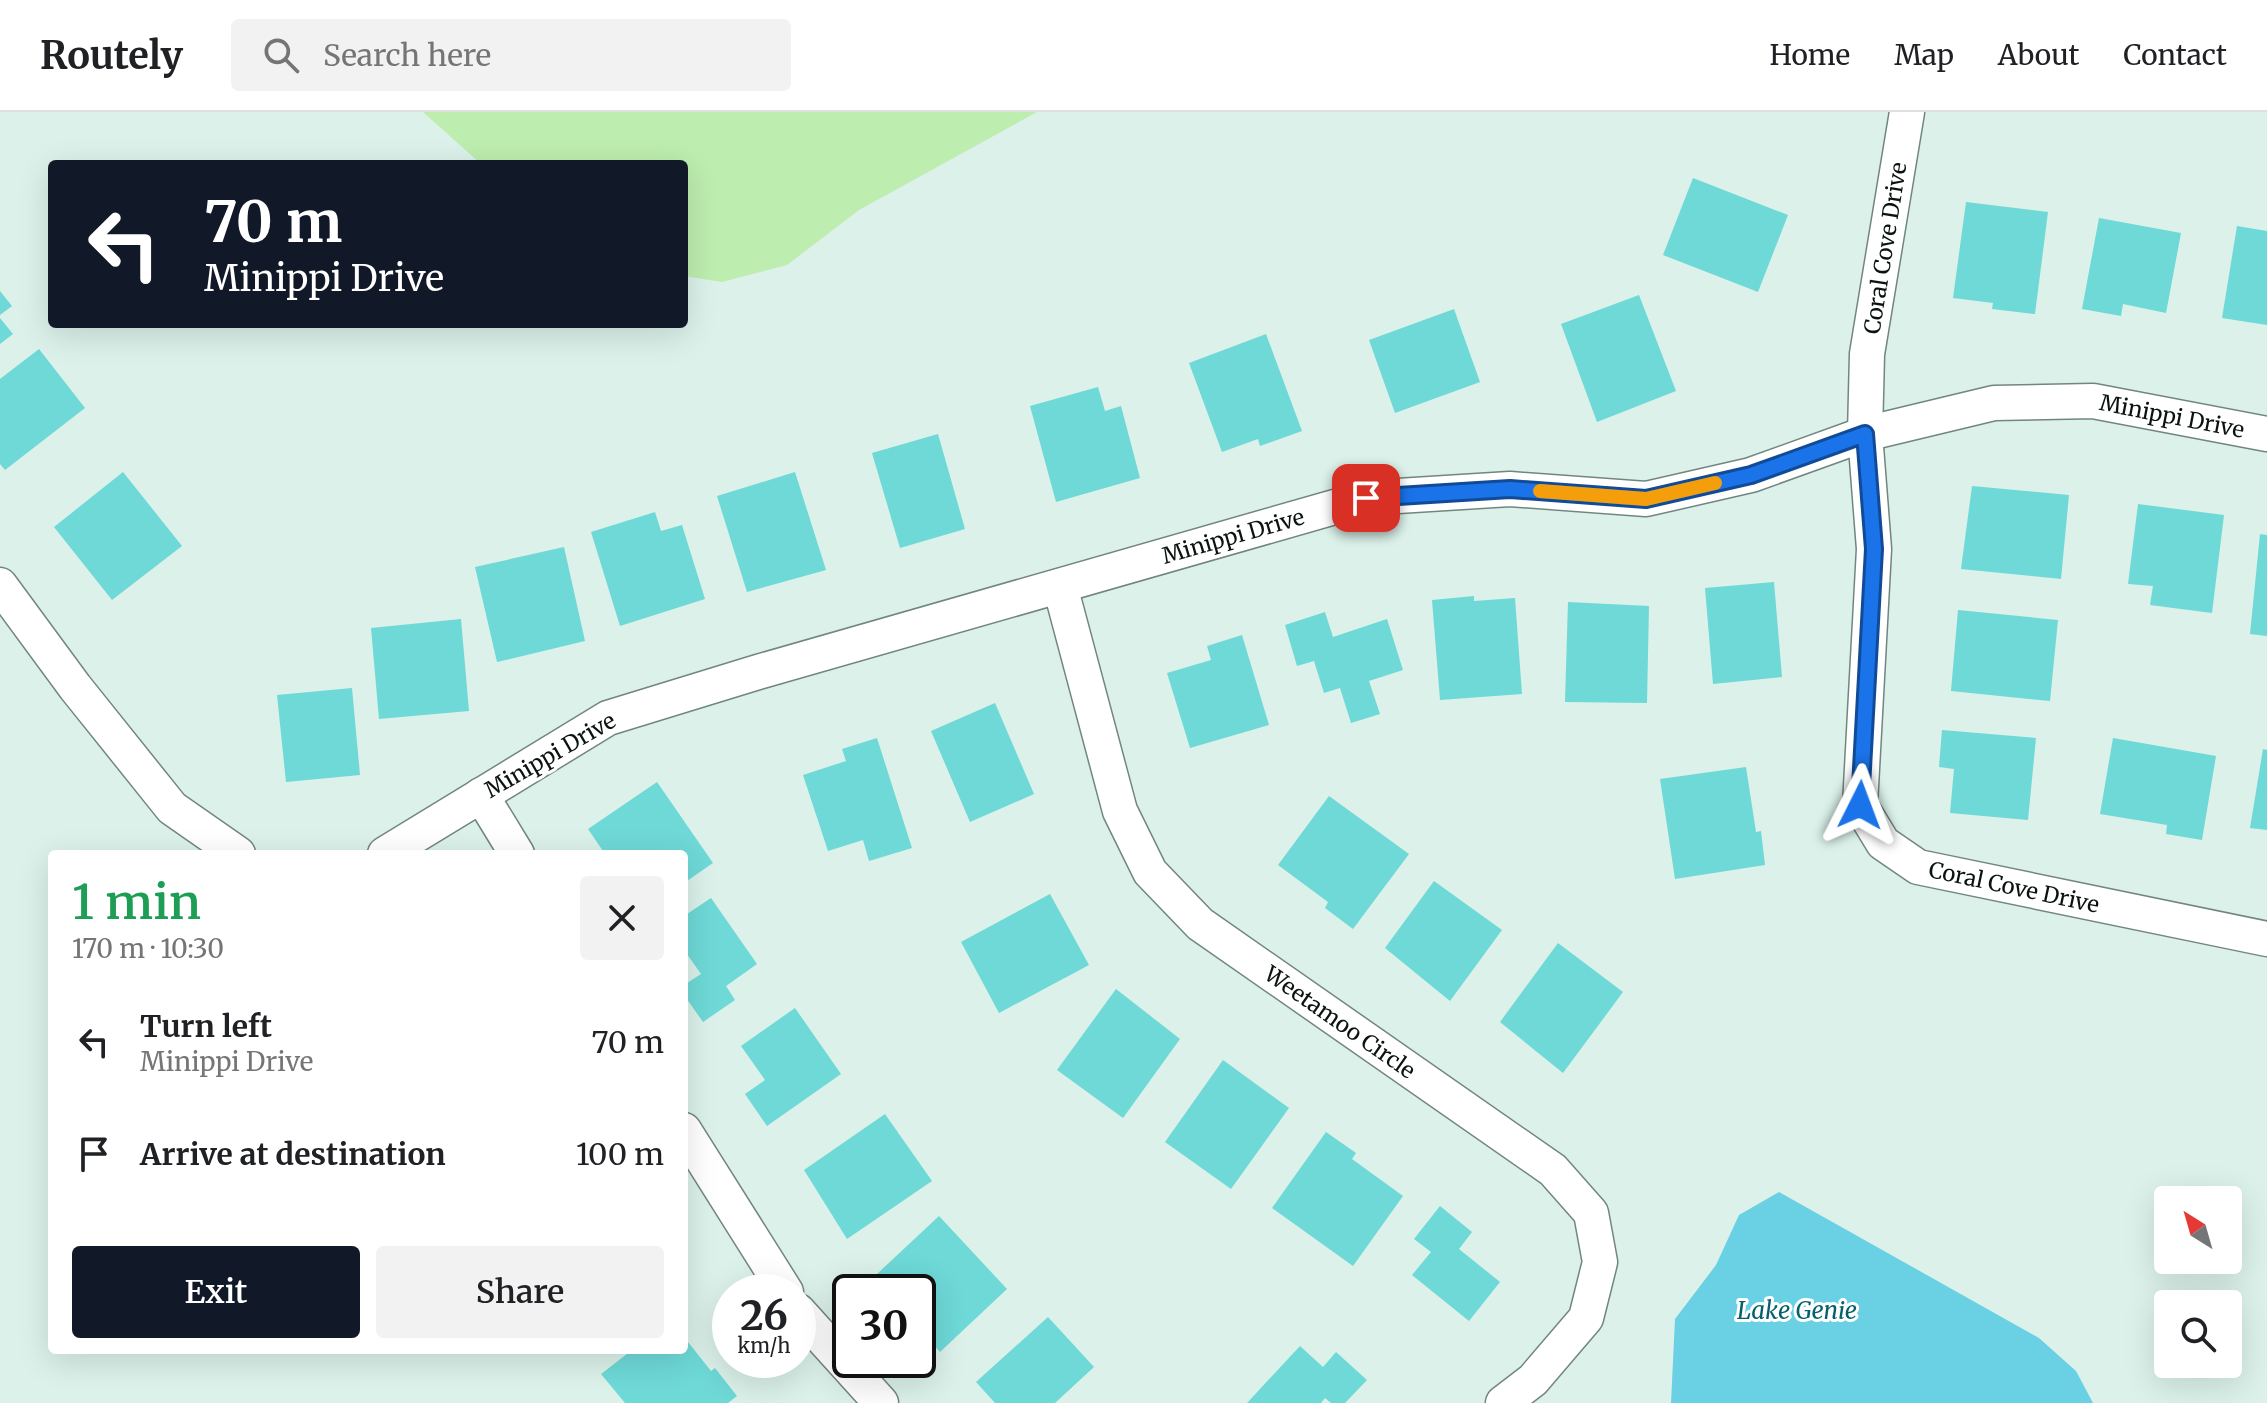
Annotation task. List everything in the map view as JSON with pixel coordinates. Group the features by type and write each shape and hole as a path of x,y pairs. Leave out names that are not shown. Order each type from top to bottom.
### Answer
{"street":[{"name":"Coral Cove Drive","path":"1907,112 1867,354 1865,434 1874,549 1860,805 1883,843 1918,867 2267,939"},
{"name":"Minippi Drive","path":"392,850 608,718 1366,498 1510,489 1646,499 1751,475 1865,434 1994,403 2093,401 2267,434"},
{"path":"0,585 75,687 172,808 232,850"},
{"name":"Weetamoo Circle","path":"1060,586 1120,811 1150,872 1200,924 1553,1170 1591,1213 1600,1262 1586,1318 1533,1380 1503,1403"},
{"path":"481,795 515,850"},
{"path":"688,1136 775,1274"},
{"path":"816,1331 881,1403"}],"green space":[{"path":"423,112 1037,112 859,210 787,265 722,282 688,277 688,160 477,160"}],"water":[{"name":"Lake Genie","path":"1779,1192 2039,1338 2076,1371 2093,1403 1671,1403 1675,1319 1716,1265 1739,1215"}],"building":[{"path":"1693,178 1788,215 1758,292 1663,255"},
{"path":"1966,202 2048,212 2035,314 1992,309 1993,303 1953,298"},
{"path":"2099,218 2181,233 2166,313 2123,304 2121,316 2082,309"},
{"path":"2237,226 2267,231 2267,325 2222,318"},
{"path":"0,291 12,306 0,315"},
{"path":"1639,295 1676,391 1597,422 1561,324"},
{"path":"1454,309 1480,382 1395,413 1369,340"},
{"path":"0,318 13,334 0,344"},
{"path":"1266,334 1302,431 1260,446 1258,439 1222,452 1189,363"},
{"path":"39,349 85,408 5,470 0,464 0,379"},
{"path":"1098,387 1105,411 1121,406 1140,478 1056,502 1030,406"},
{"path":"938,434 965,529 900,548 872,453"},
{"path":"123,472 182,546 112,600 54,527"},
{"path":"795,472 826,570 747,592 717,496"},
{"path":"1972,486 2069,495 2061,579 1961,569"},
{"path":"2138,504 2224,515 2212,613 2150,605 2153,586 2128,584"},
{"path":"655,512 661,531 682,525 705,599 620,626 591,532"},
{"path":"2260,534 2267,535 2267,636 2250,634"},
{"path":"564,547 585,641 497,662 475,567"},
{"path":"1774,582 1782,677 1713,684 1705,588"},
{"path":"1474,596 1474,601 1515,598 1522,694 1440,700 1432,600"},
{"path":"1568,602 1649,606 1647,703 1565,702"},
{"path":"1958,610 2058,620 2050,701 1951,691"},
{"path":"1325,612 1333,637 1387,619 1403,670 1369,681 1380,714 1351,723 1340,688 1324,693 1314,661 1297,666 1285,625"},
{"path":"461,619 469,711 379,719 371,628"},
{"path":"1242,635 1269,725 1190,748 1167,673 1211,660 1207,646"},
{"path":"352,688 360,775 286,782 277,695"},
{"path":"995,703 1034,794 970,822 931,731"},
{"path":"1942,730 2036,738 2028,820 1950,813 1954,769 1939,767"},
{"path":"877,738 912,848 869,861 863,840 828,851 803,775 846,761 842,749"},
{"path":"2113,738 2216,756 2202,840 2166,834 2167,825 2100,814"},
{"path":"2263,749 2267,750 2267,830 2250,828"},
{"path":"1746,767 1756,832 1761,831 1765,865 1675,879 1660,779"},
{"path":"657,782 713,863 688,880 688,850 602,850 588,829"},
{"path":"1329,796 1409,854 1353,929 1325,908 1328,902 1278,865"},
{"path":"1434,881 1502,930 1450,1001 1385,948"},
{"path":"1050,894 1089,965 999,1013 961,942"},
{"path":"711,898 757,964 726,986 735,1000 703,1022 688,1001 688,982 701,974 688,956 688,913"},
{"path":"1558,943 1623,992 1563,1073 1500,1022"},
{"path":"1116,989 1180,1039 1123,1118 1057,1070"},
{"path":"795,1008 841,1074 767,1126 745,1094 765,1080 741,1046"},
{"path":"1223,1060 1289,1108 1231,1189 1165,1142"},
{"path":"885,1114 932,1181 847,1239 804,1170"},
{"path":"1326,1132 1356,1153 1352,1159 1403,1196 1353,1266 1272,1208"},
{"path":"1440,1206 1472,1232 1459,1249 1500,1282 1469,1321 1412,1275 1431,1252 1414,1239"},
{"path":"939,1216 1007,1289 940,1352 936,1348 936,1274 877,1274"},
{"path":"1048,1317 1094,1367 1055,1403 995,1403 976,1382"},
{"path":"688,1342 712,1370 712,1378 723,1378 737,1396 728,1403 625,1403 601,1374 627,1354 688,1354"},
{"path":"1300,1346 1323,1367 1336,1352 1367,1380 1345,1403 1331,1403 1325,1398 1321,1403 1247,1403"}],"slow traffic":[{"path":"1540,491 1646,499 1715,483"}],"route":[{"path":"1366,498 1510,489 1646,499 1751,475 1865,434 1874,549 1860,805"}]}
